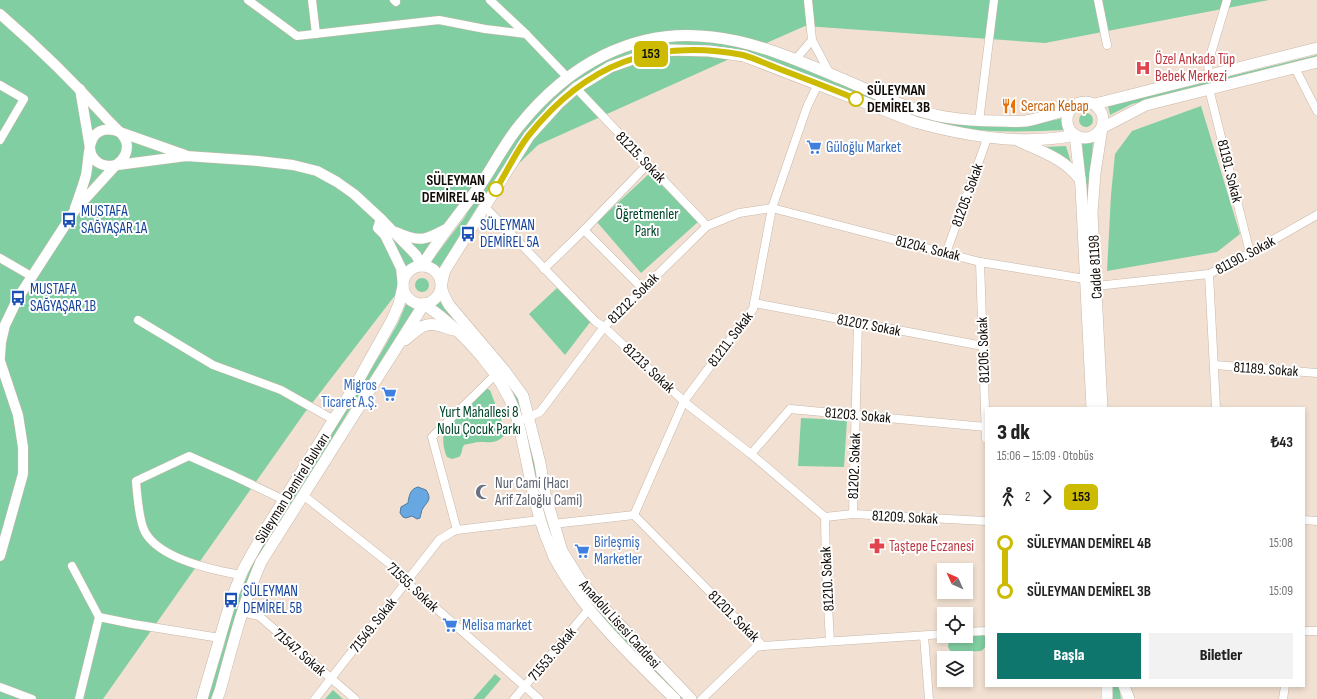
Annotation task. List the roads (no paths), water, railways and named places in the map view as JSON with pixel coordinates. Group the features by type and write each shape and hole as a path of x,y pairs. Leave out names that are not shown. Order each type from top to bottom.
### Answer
{"main road":[{"path":"422,266 430,252 466,206 518,127 550,93 578,70 604,54 640,41 689,35 713,37 750,44 795,60 913,108 944,117 979,121 1025,121 1071,109 1079,103 1090,102 1095,104 1102,112 1104,117 1102,128"},
{"path":"1095,104 1317,48"},
{"path":"441,286 438,274 434,270 422,266 411,270 404,279 403,286 407,297 417,304 429,303 437,296 441,286 446,270 529,136 558,104 576,88 610,67 644,55 669,50 709,51 744,56 915,122 944,130 1014,138 1058,138 1075,135 1090,138 1102,128 1146,105 1317,62"},
{"path":"1071,109 1067,120 1071,131 1075,135"},
{"name":"Cadde 81198","path":"1102,128 1094,173 1092,213 1102,407"},
{"name":"Cadde 81198","path":"1075,135 1080,180 1092,407"},
{"path":"1014,138 1058,158 1071,169 1080,180"},
{"name":"Süleyman Demirel Bulvarı","path":"202,699 231,600 241,575 264,532 359,379 392,320 399,304 403,286"},
{"name":"Anadolu Lisesi Caddesi","path":"441,286 443,295 449,305 524,396 540,463 545,494 562,551 580,580 597,602 691,699"},
{"name":"Anadolu Lisesi Caddesi","path":"424,304 435,311 459,333 496,375 512,403 518,422 540,520 553,555 572,587 589,609 625,649 675,699"},
{"name":"Süleyman Demirel Bulvarı","path":"216,699 220,691 249,588 261,562 424,304"},
{"path":"395,349 418,329 430,324 438,325 459,333"},
{"path":"1107,687 1108,699"},
{"path":"1124,687 1129,699"}],"street":[{"path":"248,0 259,3 297,36 439,20 486,29 526,34"},
{"path":"312,0 316,34"},
{"path":"490,0 526,34 568,78"},
{"path":"808,0 812,40 830,74"},
{"path":"979,121 994,0"},
{"path":"1098,0 1107,45"},
{"path":"1209,75 1208,63 1227,0"},
{"path":"0,14 30,40 80,89 119,132 126,141 127,146 124,157 75,210 31,276 5,325 1,342 0,357"},
{"path":"795,60 812,40"},
{"path":"1295,68 1317,112"},
{"name":"81211. Sokak","path":"634,515 684,401 753,309 772,208 807,107 818,84"},
{"path":"0,85 24,99 0,140"},
{"name":"81215. Sokak","path":"576,88 707,226"},
{"path":"80,89 91,154 98,163 110,166 186,156 293,165 317,171 337,182 354,194 416,254 422,266"},
{"name":"81191. Sokak","path":"1209,89 1250,253"},
{"path":"75,210 86,175 93,137 97,132 108,129 186,156"},
{"name":"81205. Sokak","path":"946,253 988,136"},
{"path":"544,269 648,164"},
{"name":"81213. Sokak","path":"484,207 596,322 604,327 684,401 751,454 825,517"},
{"name":"81212. Sokak","path":"518,422 540,412 604,327 707,226 739,213 772,208"},
{"name":"81204. Sokak","path":"772,208 980,262 1085,279"},
{"name":"81190. Sokak","path":"1096,286 1209,274 1250,253 1317,215"},
{"path":"381,219 378,228 385,235 401,268 403,286"},
{"path":"391,230 409,238 428,238 448,228"},
{"path":"584,230 642,289"},
{"path":"0,258 31,276"},
{"name":"81206. Sokak","path":"980,262 985,407"},
{"path":"1209,274 1216,407"},
{"name":"81207. Sokak","path":"754,303 983,346"},
{"path":"138,320 214,365 281,390 334,420"},
{"name":"81202. Sokak","path":"853,514 858,323"},
{"path":"0,361 18,415 23,454 23,474 0,556"},
{"name":"81189. Sokak","path":"1214,364 1317,372"},
{"path":"457,530 432,438 496,375"},
{"name":"81203. Sokak","path":"751,454 790,409 985,427"},
{"path":"241,575 213,569 174,557 162,550 144,531 136,481 189,456 284,500"},
{"name":"71555. Sokak","path":"303,495 404,575 406,582 539,699"},
{"name":"81209. Sokak","path":"825,517 853,514 985,521"},
{"path":"553,524 634,515"},
{"name":"81201. Sokak","path":"634,515 763,646 937,635"},
{"name":"81210. Sokak","path":"825,517 830,641"},
{"name":"71549. Sokak","path":"315,699 439,540 457,530 540,520"},
{"path":"1305,520 1317,521"},
{"path":"72,566 99,617 79,699"},
{"name":"71553. Sokak","path":"514,699 589,609"},
{"name":"71547. Sokak","path":"242,612 259,616 355,699"},
{"path":"99,617 220,638"},
{"path":"973,632 985,631"},
{"path":"1305,631 1317,632"},
{"path":"924,636 929,699"},
{"path":"702,699 756,647 763,646"},
{"path":"0,687 32,699"},
{"path":"1283,699 1285,687"}],"water":[{"path":"418,487 426,490 429,496 428,502 422,509 420,518 417,519 412,516 406,518 403,517 400,513 401,507 408,503 409,495 415,488"}],"place":[{"name":"Özel Ankada Tüp Bebek Merkezi","path":"1143,68"},
{"name":"SÜLEYMAN DEMİREL 3B","path":"856,99"},
{"name":"Sercan Kebap","path":"1009,106"},
{"name":"Güloğlu Market","path":"814,147"},
{"name":"SÜLEYMAN DEMİREL 4B","path":"496,189"},
{"name":"MUSTAFA SAĞYAŞAR 1A","path":"69,220"},
{"name":"SÜLEYMAN DEMİREL 5A","path":"468,234"},
{"name":"MUSTAFA SAĞYAŞAR 1B","path":"18,298"},
{"name":"Migros Ticaret A.Ş.","path":"389,394"},
{"name":"Nur Cami (Hacı Arif Zaloğlu Cami)","path":"483,492"},
{"name":"Taştepe Eczanesi","path":"877,546"},
{"name":"Birleşmiş Marketler","path":"582,551"},
{"name":"SÜLEYMAN DEMİREL 5B","path":"231,600"},
{"name":"Melisa market","path":"450,625"}],"park label":[{"name":"Öğretmenler Parkı","path":"647,222"},
{"name":"Yurt Mahallesi 8 Nolu Çocuk Parkı","path":"479,420"}]}
